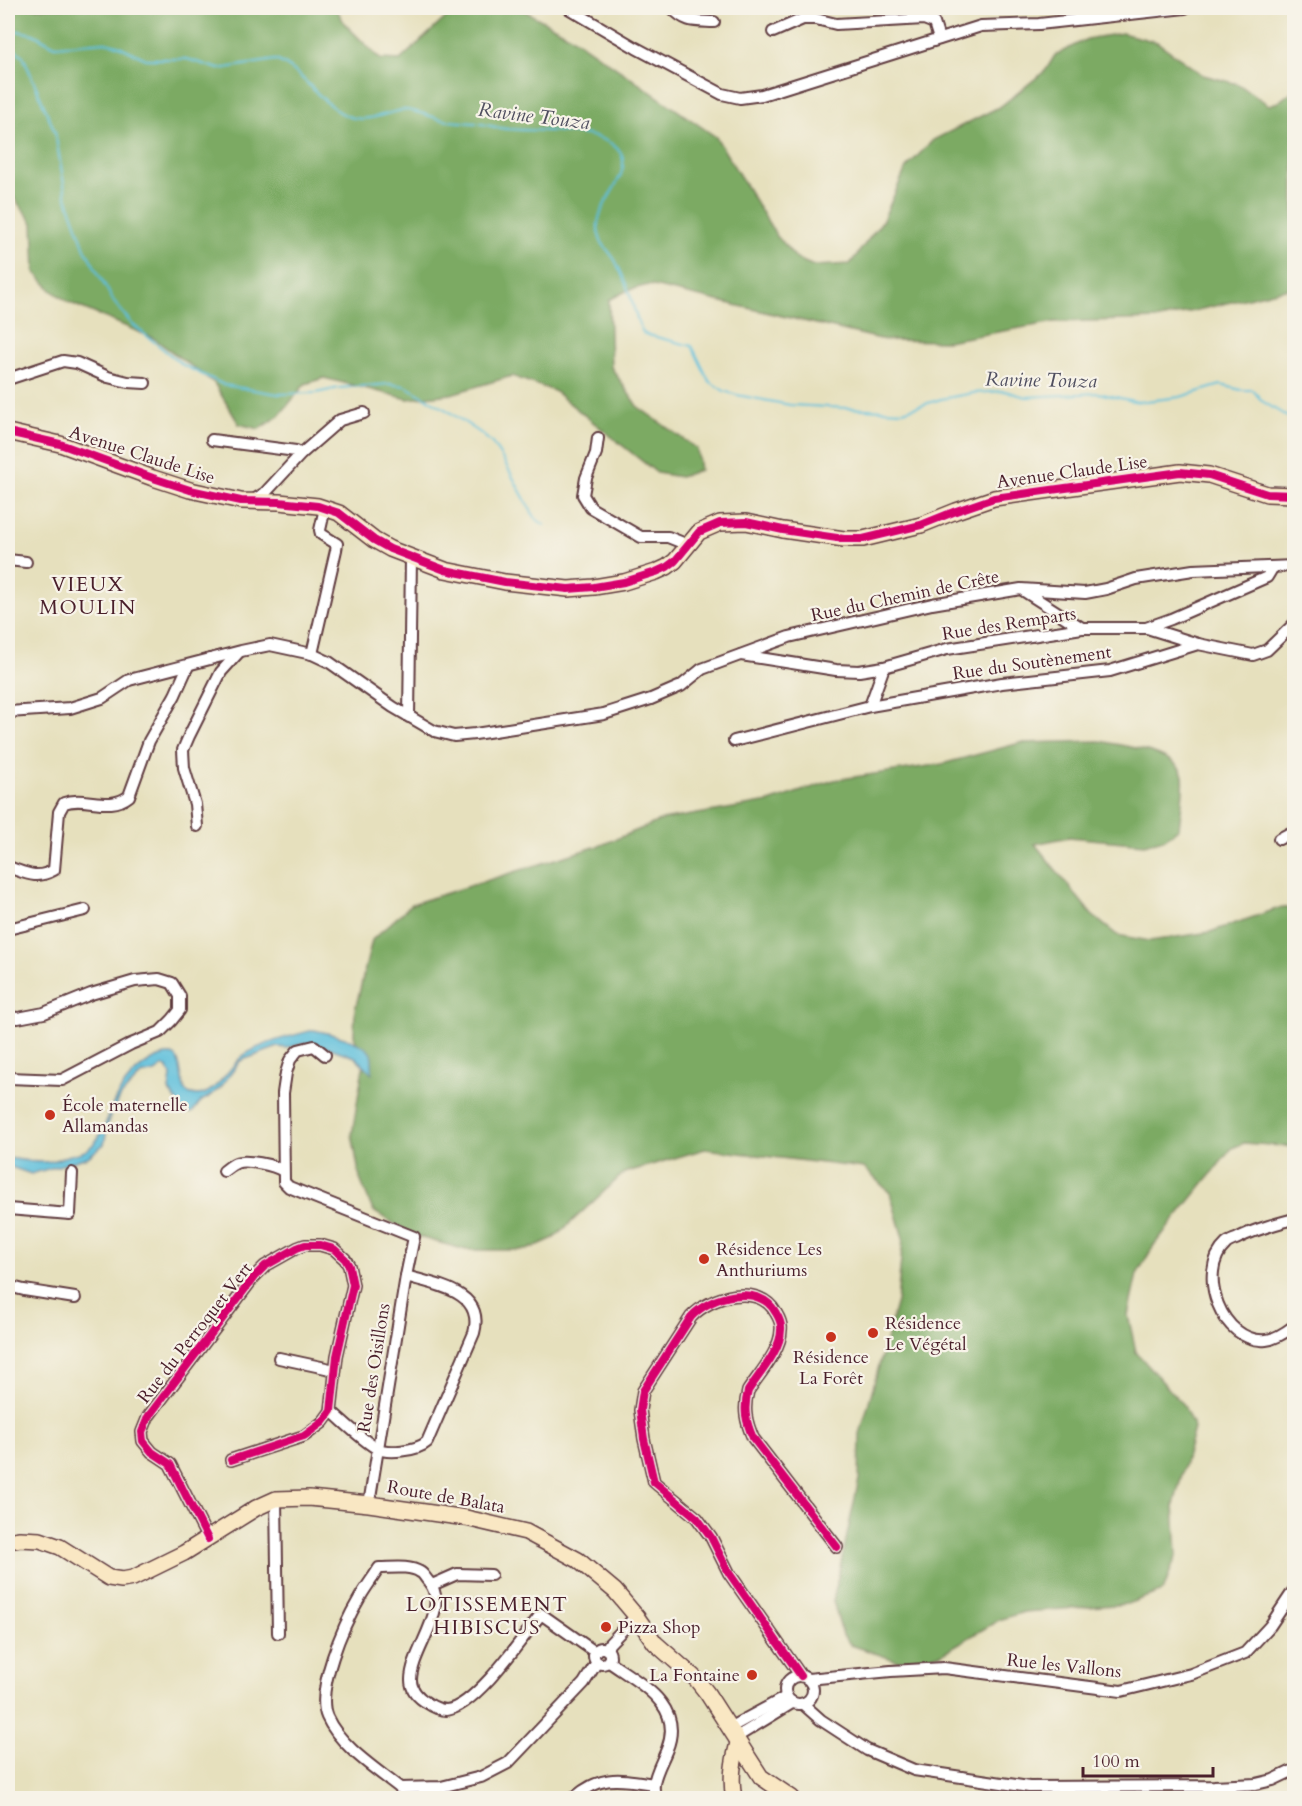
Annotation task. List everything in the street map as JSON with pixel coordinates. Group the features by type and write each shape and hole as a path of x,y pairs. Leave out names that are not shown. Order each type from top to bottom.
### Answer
{"street":[{"path":"568,8 722,94 740,98 762,95 981,26 1039,24 1185,8"},
{"path":"672,8 689,21 714,22"},
{"path":"773,32 803,19 816,18 836,24 924,19 934,23 939,39"},
{"path":"8,379 63,361 77,363 108,377 145,383"},
{"path":"251,501 265,493 301,454 339,420 364,413"},
{"name":"Avenue Claude Lise","path":"8,432 60,444 190,490 241,501 325,508 339,513 374,540 445,570 505,582 568,589 624,582 656,572 675,561 699,532 712,526 732,522 746,522 844,539 863,539 921,525 956,510 994,498 1180,472 1209,475 1268,494 1294,495"},
{"path":"598,438 593,464 586,478 584,495 591,508 641,537 668,537 688,545"},
{"path":"212,440 296,451 301,454"},
{"path":"312,654 337,544 321,534 325,508"},
{"path":"409,717 411,557"},
{"path":"8,560 26,562"},
{"name":"Rue du Chemin de Crête","path":"8,712 70,708 102,698 129,680 270,645 312,654 329,662 409,717 434,731 454,736 604,714 651,699 681,686 702,669 789,637 932,603 1021,589 1085,593 1136,579 1193,570 1294,566"},
{"name":"Rue des Remparts","path":"738,655 836,670 860,671 946,649 1082,628 1146,628 1267,577 1273,567"},
{"path":"1021,589 1082,628"},
{"path":"1146,628 1198,644 1253,655 1267,650 1294,624"},
{"name":"Rue du Soutènement","path":"734,741 870,706 1002,683 1110,670 1198,644"},
{"path":"197,826 195,804 183,762 185,746 221,672 241,651"},
{"path":"8,867 37,876 54,870 59,812 64,803 72,800 113,804 122,802 129,796 149,741 175,695 188,666"},
{"path":"870,706 884,666"},
{"path":"1279,839 1294,831"},
{"path":"8,929 85,910"},
{"path":"8,1017 18,1018 44,1012 91,994 135,981 159,979 172,983 180,996 180,1010 160,1032 131,1044 62,1080 8,1078"},
{"path":"224,1171 241,1162 274,1166 283,1171 283,1093 290,1060 298,1050 314,1046 326,1055"},
{"name":"Rue des Oisillons","path":"283,1171 284,1182 289,1187 414,1237 369,1504"},
{"path":"8,1209 69,1214 72,1173"},
{"path":"1294,1219 1257,1229 1226,1243 1214,1261 1212,1279 1222,1312 1227,1322 1237,1332 1251,1339 1267,1340 1283,1334 1294,1326"},
{"name":"Rue du Perroquet Vert","path":"208,1539 170,1464 152,1452 143,1441 143,1427 148,1417 254,1277 265,1266 305,1245 320,1245 334,1249 350,1266 352,1275 351,1297 337,1356 331,1411"},
{"path":"231,1460 304,1436 323,1422 331,1411 378,1450 409,1451 427,1443 476,1325 476,1317 463,1296 445,1287 406,1276"},
{"path":"8,1286 75,1298"},
{"path":"801,1698 804,1678 785,1655 729,1573 711,1537 698,1518 654,1482 640,1410 643,1391 691,1317 707,1304 728,1296 751,1295 772,1305 780,1320 779,1345 748,1391 745,1407 747,1424 753,1438 837,1547"},
{"path":"279,1358 335,1370"},
{"name":"Route de Balata","path":"8,1541 40,1540 60,1547 109,1578 122,1580 133,1578 184,1553 256,1508 276,1499 309,1498 369,1504 466,1518 525,1532 578,1560 615,1591 655,1644 696,1679 707,1693 761,1777 792,1798"},
{"path":"276,1499 278,1633"},
{"path":"636,1616 609,1644 602,1656 584,1683 508,1763 481,1777 441,1787 401,1793 347,1746 327,1717 324,1699 327,1675 339,1638 358,1600 380,1568 400,1567 421,1572 432,1585 436,1602 432,1620 411,1672 410,1684 419,1698 432,1706 446,1710 459,1705 475,1694 506,1660 541,1614 602,1656 657,1697 668,1713 672,1729 669,1745 654,1784 655,1798"},
{"path":"432,1585 457,1574 491,1575"},
{"name":"Rue les Vallons","path":"789,1680 944,1668 1121,1691 1191,1674 1245,1653 1270,1626 1294,1590"},
{"path":"785,1655 789,1680 785,1688 801,1698 821,1720 867,1750 914,1770 1029,1787 1256,1784 1273,1780 1294,1770"},
{"path":"735,1798 732,1790 734,1736 801,1698 830,1677"},
{"path":"761,1777 778,1798"},
{"path":"574,1798 585,1789 605,1780 654,1784"}],"green space":[{"path":"8,8 336,8 345,24 380,59 400,60 453,11 461,8 521,9 567,34 716,137 776,235 797,259 814,266 850,264 883,220 906,168 933,140 1001,106 1046,70 1055,55 1087,39 1122,33 1157,42 1203,75 1238,84 1269,105 1278,102 1294,90 1294,287 1160,319 1055,322 947,341 885,340 649,285 628,290 609,300 611,367 637,406 697,449 700,470 680,477 657,473 554,391 512,376 451,394 408,399 324,378 305,384 279,416 259,429 239,424 214,383 153,338 68,302 51,290 35,272 33,223 8,190"},
{"path":"1100,741 1160,755 1179,768 1183,776 1183,793 1179,828 1165,839 1144,844 1069,837 1035,844 1092,915 1117,935 1150,941 1210,932 1282,907 1294,910 1294,1147 1244,1143 1232,1148 1154,1245 1137,1274 1128,1315 1136,1352 1184,1406 1194,1428 1174,1505 1177,1554 1163,1591 1127,1604 1024,1612 999,1620 941,1654 898,1661 851,1645 843,1636 833,1601 859,1479 860,1434 897,1301 903,1238 890,1193 864,1168 705,1149 624,1173 554,1238 527,1250 466,1250 415,1236 373,1211 360,1179 352,1134 363,1067 354,1035 355,1010 372,940 412,904 604,844 662,820 769,802 834,780 942,764 1020,743"}],"water":[{"path":"314,1030 346,1038 362,1045 371,1054 372,1074 355,1057 327,1047 306,1043 287,1048 278,1047 240,1061 221,1087 201,1101 192,1113 183,1112 182,1114 177,1101 169,1091 171,1076 168,1068 164,1066 155,1072 141,1075 121,1096 109,1120 104,1144 88,1157 31,1174 8,1166 8,1158 47,1162 88,1149 100,1135 112,1106 125,1084 144,1065 159,1057 170,1055 176,1057 186,1092 195,1095 204,1094 211,1090 244,1055 252,1050"}],"waterway":[{"name":"Ravine Touza","path":"8,29 33,34 55,46 105,42 117,45 146,59 187,59 219,69 275,60 294,71 339,112 357,119 409,110 448,121 507,129 570,132 587,135 615,146 622,156 623,164 618,181 602,209 598,233 616,262 630,294 642,331 644,334 692,346 709,381 724,391 737,395 790,405 903,411 941,399 973,393 1005,391 1026,397 1098,393 1138,402 1180,397 1221,385 1241,390 1253,390 1262,401 1294,421"},
{"path":"8,44 23,56 55,132 66,196 85,249 114,302 132,324 183,365 224,385 278,394 316,393 339,388 390,384 405,386 442,407 492,443 535,518 544,525"}],"cycle path":[{"path":"8,432 60,444 190,490 241,501 318,506 339,513 374,540 390,549 445,570 505,582 568,589 624,582 656,572 675,561 699,532 720,523 746,522 844,539 863,539 921,525 994,498 1180,472 1209,475 1267,494 1294,495"},
{"path":"208,1539 170,1464 152,1452 143,1441 142,1432 148,1417 254,1277 265,1266 305,1245 320,1245 334,1249 349,1266 353,1285 337,1356 331,1411 323,1422 304,1436 231,1460"},
{"path":"801,1676 729,1573 711,1537 697,1518 654,1482 640,1410 643,1391 691,1317 710,1303 722,1298 747,1295 768,1303 776,1313 781,1326 780,1338 773,1354 748,1391 747,1421 753,1438 837,1547"}],"place":[{"name":"École maternelle Allamandas","path":"50,1115"},
{"name":"Résidence Les Anthuriums","path":"704,1259"},
{"name":"Résidence Le Végétal","path":"873,1333"},
{"name":"Résidence La Forêt","path":"831,1337"},
{"name":"Pizza Shop","path":"606,1627"},
{"name":"La Fontaine","path":"752,1675"}],"district":[{"name":"VIEUX MOULIN","path":"88,596"},
{"name":"LOTISSEMENT HIBISCUS","path":"487,1616"}]}
